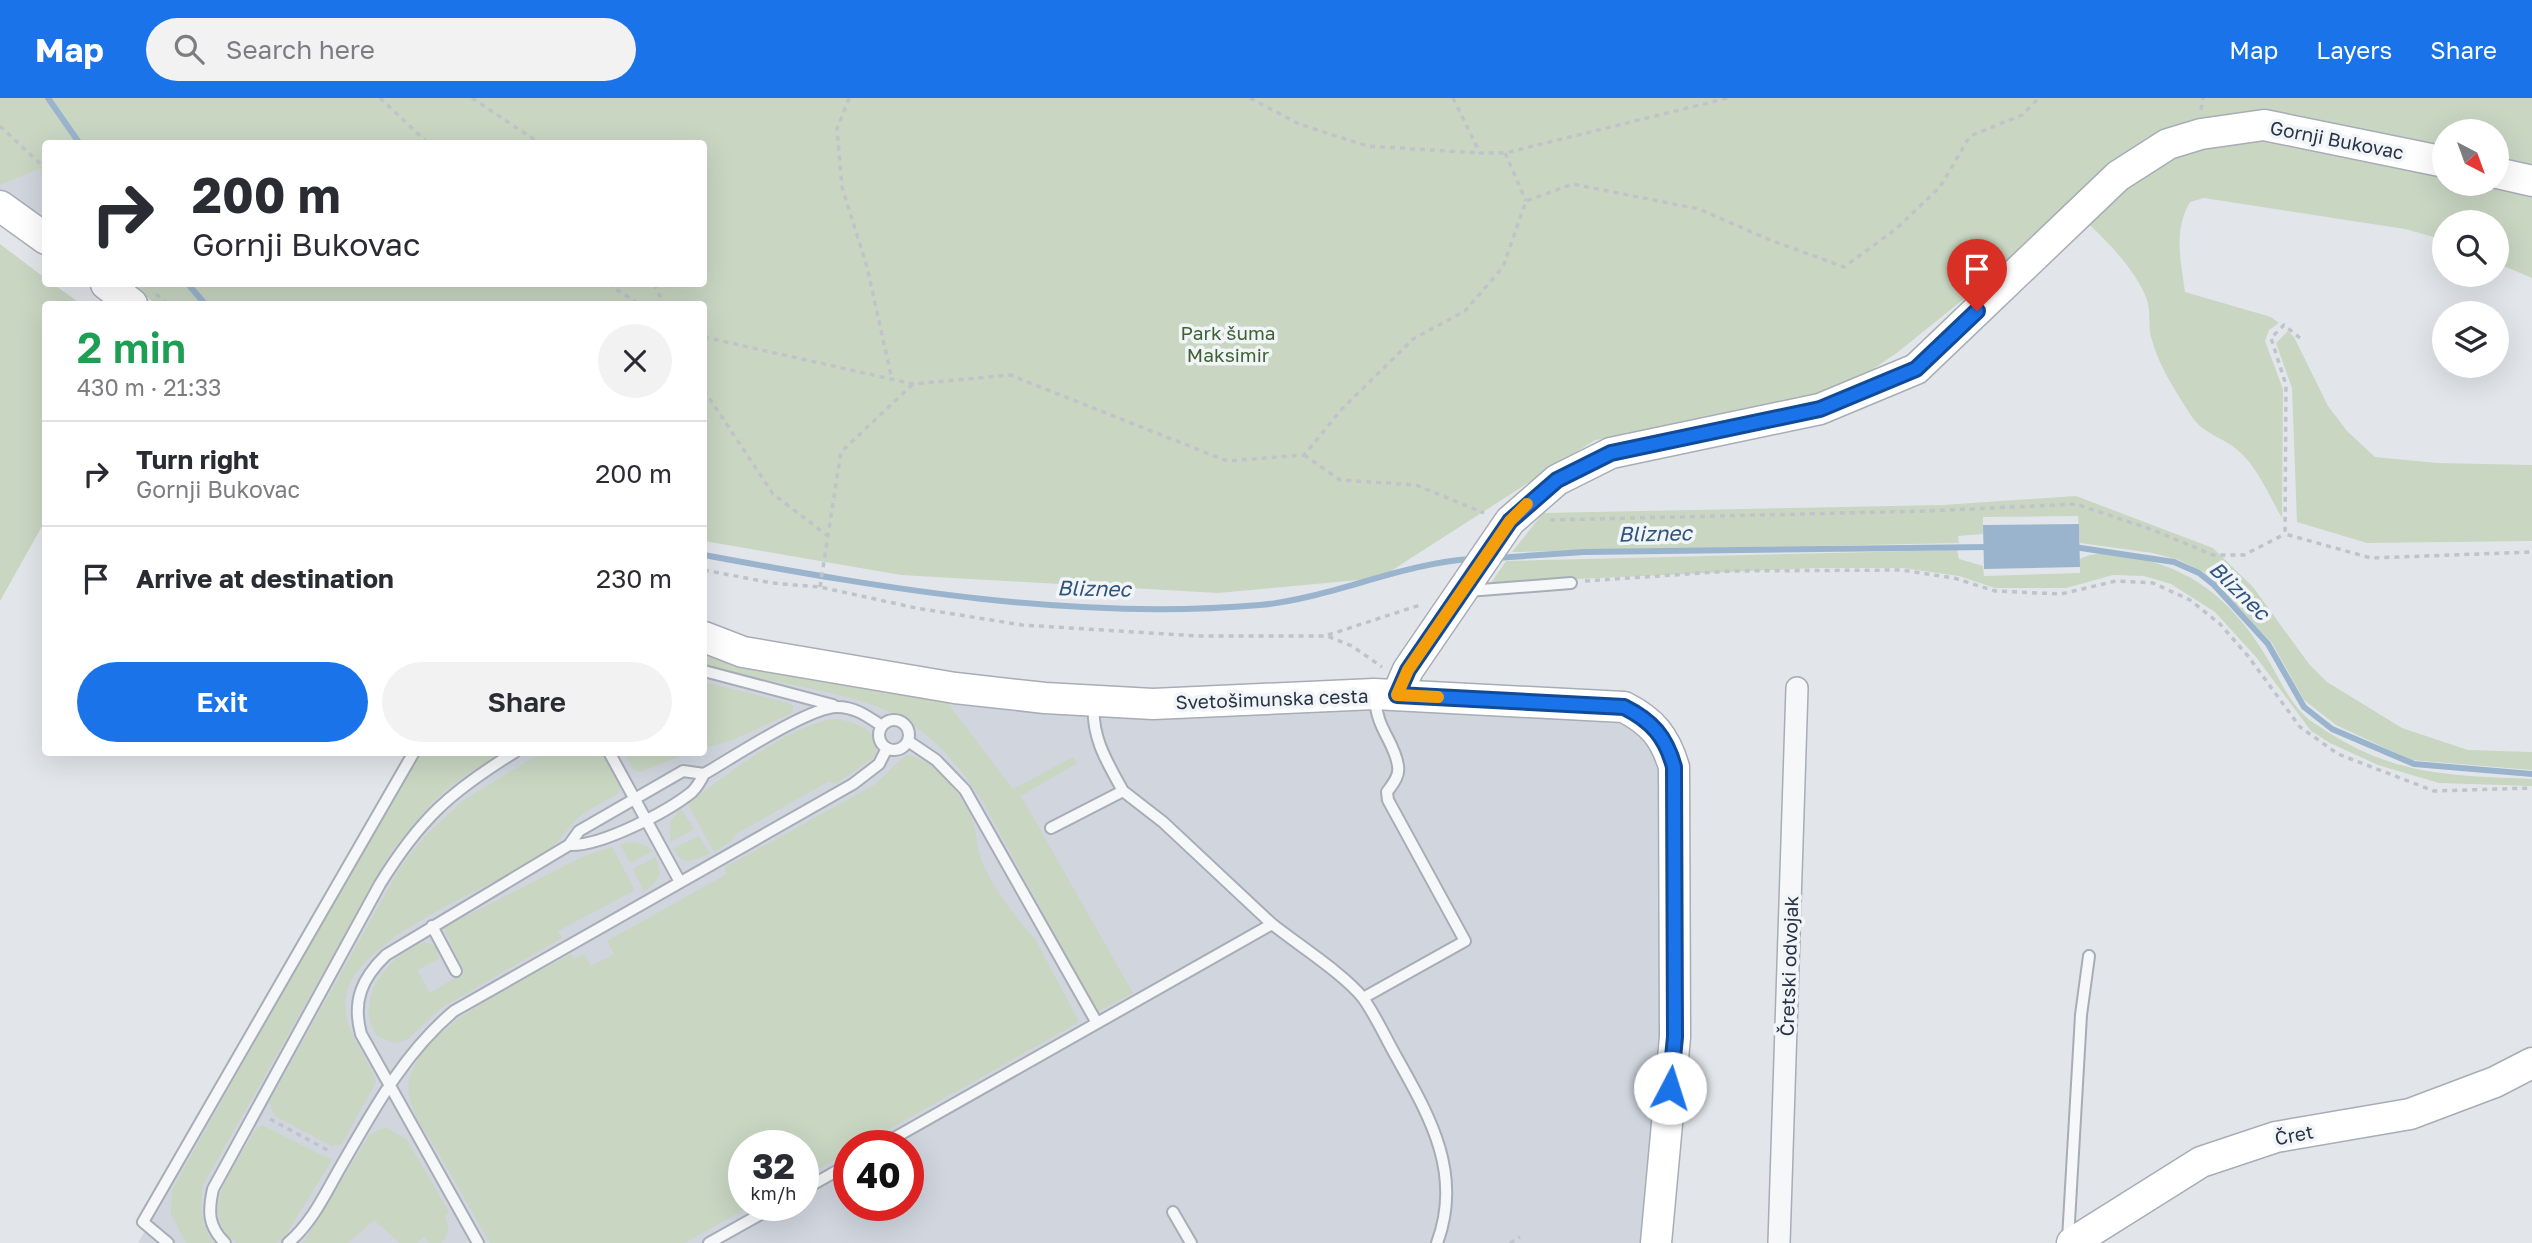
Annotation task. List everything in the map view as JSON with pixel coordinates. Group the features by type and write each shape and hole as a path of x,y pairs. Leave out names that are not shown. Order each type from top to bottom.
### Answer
{"street":[{"name":"Gornji Bukovac","path":"1393,686 1503,531 1557,480 1611,453 1820,409 1916,369 2118,176 2168,144 2201,134 2264,125 2432,159"},
{"path":"2510,176 2532,181"},
{"path":"0,206 42,236"},
{"path":"110,287 128,301"},
{"name":"Svetošimunska cesta","path":"707,638 743,652 1006,695 1153,704 1393,686 1624,707 1642,716 1658,730 1669,748 1674,767 1675,1037 1656,1243"},
{"name":"Čretski odvojak","path":"1779,1243 1797,688"},
{"name":"Čret","path":"2070,1243 2201,1162 2276,1137 2410,1114 2495,1082 2532,1063"}],"lane":[{"path":"1467,585 1571,583"},
{"path":"707,672 863,713 882,726"},
{"path":"1363,998 1465,941 1388,800 1387,792 1394,783 1398,766 1376,718 1393,686"},
{"path":"1095,700 1093,728 1098,744 1123,791 1163,822 1272,924 1363,998 1427,1112 1440,1141 1447,1188 1445,1215 1437,1243"},
{"path":"569,845 593,844 645,818 693,791 704,774 821,709 840,707"},
{"path":"890,720 904,723 909,731 908,741 897,750 887,748 879,736 882,726 890,720"},
{"path":"908,741 936,760 965,790 1097,1023"},
{"path":"288,1243 309,1222 389,1086 420,1042 454,1011 853,784 879,764 887,748"},
{"path":"168,1243 142,1222 412,756"},
{"path":"225,1243 210,1223 208,1209 213,1189 254,1110 402,847 439,805 465,783 509,756"},
{"path":"611,756 680,882"},
{"path":"464,1243 476,1239 361,1034 357,1020 358,995 374,967 401,944 569,845 579,831 682,771 704,774"},
{"path":"1051,828 1123,791"},
{"path":"908,1130 1272,924"},
{"path":"432,926 456,971"},
{"path":"2070,1243 2081,1015 2089,956"},
{"path":"1173,1212 1191,1243"},
{"path":"709,1243 748,1221"}],"path":[{"path":"380,98 425,140"},
{"path":"472,98 535,140"},
{"path":"849,98 837,129 842,187 867,267 892,380"},
{"path":"1250,98 1299,124 1367,146 1480,153 1505,153 1728,98"},
{"path":"1453,98 1480,153"},
{"path":"1526,201 1573,184 1699,209 1770,240 1844,267 1896,229 1940,187 1970,136 2022,115 2039,98"},
{"path":"0,126 42,165"},
{"path":"1304,455 1342,409 1413,340 1465,312 1503,267 1526,201 1505,153"},
{"path":"613,287 634,301"},
{"path":"2285,534 2286,385 2271,338 2284,325 2300,338"},
{"path":"707,338 913,384 1010,375 1227,461 1304,455 1340,480 1416,485 1454,502 1503,531 2076,504 2153,530 2213,555 2244,555 2285,534 2371,558 2532,552"},
{"path":"820,587 841,452 913,384"},
{"path":"707,395 773,494 828,536"},
{"path":"1571,583 1732,571 1902,570 1954,578 1995,591 2061,594 2116,581 2152,583 2190,600 2220,624 2248,656 2300,727 2337,754 2434,791 2532,788"},
{"path":"707,571 772,583 820,587 903,605 1022,625 1198,636 1327,636 1467,585"},
{"path":"1327,636 1352,646 1379,667 1393,686"},
{"path":"254,1110 345,1160"},
{"path":"1510,1243 1520,1237"}],"shaded area":[{"path":"0,98 42,140 42,220 0,195"},
{"path":"707,646 1056,705 1425,704 1624,715 1666,765 1667,974 1642,1243 138,1243 421,756 707,756"}],"green space":[{"name":"Park šuma Maksimir","path":"0,98 2532,98 2532,278 2509,268 2509,210 2432,210 2432,236 2405,229 2204,198 2190,202 2181,224 2180,235 2185,292 2271,317 2279,323 2269,330 2265,341 2283,389 2282,518 2262,480 2243,455 2207,431 2192,417 2168,379 2154,348 2148,305 2142,288 2116,251 2073,211 1898,352 1822,404 1595,440 1380,578 1218,593 901,575 707,542 707,301 152,301 134,287 707,287 707,140 42,140 42,178 39,169 0,185"},
{"path":"0,244 42,276 42,287 57,287 77,301 42,301 42,526 0,601"},
{"path":"2288,331 2294,337 2328,406 2347,431 2375,457 2437,463 2532,465 2532,541 2367,543 2297,522 2292,388 2276,343"},
{"path":"2076,496 2213,548 2253,587 2309,664 2327,682 2402,728 2468,750 2532,752 2532,770 2411,760 2336,725 2304,700 2272,643 2204,572 2179,560 2153,553 2080,543 2078,516 1983,517 1983,534 1958,536 1959,543 1512,552 1543,513 1943,505"},
{"path":"1957,550 1959,559 1983,566 1984,576 2080,573 2080,559 2101,553 2136,558 2179,572 2198,582 2231,609 2258,643 2300,711 2342,740 2393,763 2444,773 2532,779 2532,786 2439,783 2378,765 2330,743 2311,731 2256,657 2215,612 2171,584 2144,576 2113,575 2066,588 1995,588 1959,576 1903,568 1815,568 1491,583 1506,561"},
{"path":"707,644 945,700 1013,789 1073,757 1077,763 1021,796 1133,993 1097,1012 983,802 962,772 941,748 920,730 898,716 848,697 707,666"},
{"path":"707,683 793,706 792,713 730,741 707,747"},
{"path":"836,719 852,722 872,735 876,749 874,757 836,784 829,781 736,834 730,842 714,852 688,804 779,740 818,723"},
{"path":"906,755 926,763 944,778 971,816 984,868 1013,912 1035,939 1079,1022 887,1130 833,1130 833,1161 819,1168 819,1130 728,1130 728,1219 684,1243 490,1243 414,1113 410,1099 411,1076 422,1053 442,1032 468,1012 571,954 574,959 584,954 591,966 614,954 607,941 727,874 724,868 874,785"},
{"path":"415,756 498,756 462,777 433,801 393,849 203,1185 202,1216 209,1237 214,1243 186,1243 171,1214 172,1190"},
{"path":"536,756 604,756 621,789 619,793 578,818 545,853 400,934 374,954 355,975 346,997 347,1020 376,1082 342,1144 332,1146 275,1116 269,1102 400,868 426,835 465,799"},
{"path":"626,756 681,756 640,772 632,768"},
{"path":"681,808 694,829 670,842 670,822"},
{"path":"699,836 710,854 690,861 681,859 673,849"},
{"path":"631,842 645,845 653,851 630,863 620,844"},
{"path":"612,847 635,890 558,931 562,938 441,1008 408,1039 396,1043 377,1036 370,1022 372,993 387,967 399,957 425,942 436,946 439,959 417,970 430,993 465,972 445,927 582,857"},
{"path":"656,857 660,873 654,884 644,892 633,869"},
{"path":"262,1125 332,1160 285,1236 276,1243 237,1243 225,1231 219,1218 218,1204 229,1175 254,1132"},
{"path":"386,1127 407,1140 449,1212 445,1216 448,1230 444,1240 441,1243 430,1243 424,1237 417,1243 400,1243 374,1220 348,1243 303,1243 370,1134"}],"water":[{"path":"2079,524 2080,567 1984,569 1983,525"}],"waterway":[{"name":"Bliznec","path":"48,98 77,140"},
{"name":"Bliznec","path":"191,287 202,301"},
{"name":"Bliznec","path":"1496,558 1584,552 1989,547"},
{"name":"Bliznec","path":"2074,547 2174,562 2199,573 2214,585 2268,644 2304,707 2332,729 2414,764 2532,774"},
{"name":"Bliznec","path":"707,556 980,599 1120,609 1260,605 1312,596 1419,567 1471,559"}],"slow traffic":[{"path":"1438,697 1397,695 1408,670 1510,521 1527,504"}],"route":[{"path":"1670,1088 1675,1037 1674,767 1669,748 1658,730 1642,716 1624,707 1397,695 1408,670 1510,521 1557,480 1611,453 1820,409 1916,369 1977,311"}]}
